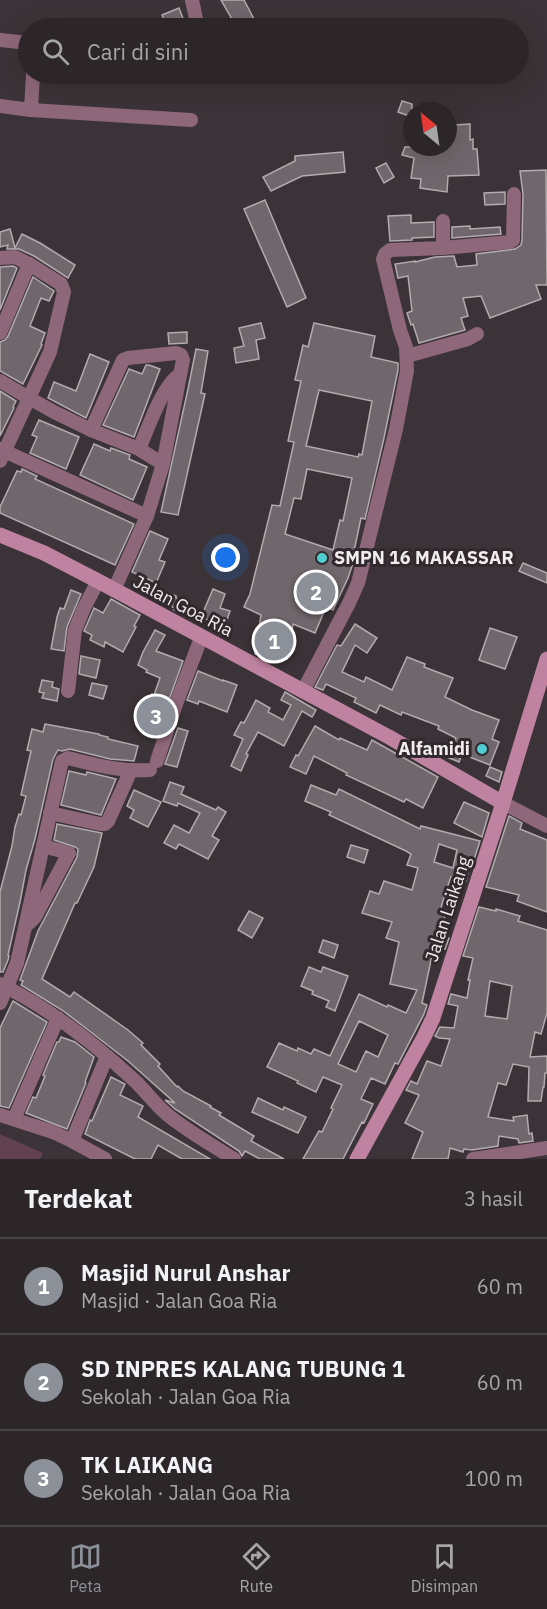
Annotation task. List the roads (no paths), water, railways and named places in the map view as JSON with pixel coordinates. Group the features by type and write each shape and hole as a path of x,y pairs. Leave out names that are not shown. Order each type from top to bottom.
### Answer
{"main road":[{"name":"Jalan Goa Ria","path":"0,535 98,581 389,738 503,803"},
{"name":"Jalan Laikang","path":"357,1159 433,1018 503,803 542,694 547,659"}],"street":[{"path":"192,0 196,18"},
{"path":"0,40 18,42"},
{"path":"31,110 32,84"},
{"path":"0,106 191,120"},
{"path":"303,691 349,603 362,570 396,429 407,371 407,356 383,259 385,254 390,250 510,242 514,237 514,194"},
{"path":"443,221 443,248"},
{"path":"0,258 15,257 29,264 61,284 64,292 50,352 2,454 147,516"},
{"path":"0,333 29,264"},
{"path":"407,356 468,339 477,334"},
{"path":"91,430 123,360 177,353 181,355 183,360 164,464 147,516 114,590"},
{"path":"139,449 169,384 179,375"},
{"path":"0,381 54,412 139,449 164,464"},
{"path":"68,691 75,630 98,581"},
{"path":"0,1003 4,985 17,963 62,761 68,758 94,765 131,770 154,766 201,638"},
{"path":"50,813 105,824 131,770"},
{"path":"503,803 547,826"},
{"path":"26,927 35,917 69,853 43,846"},
{"path":"4,985 58,1018 107,1056 136,1082 170,1118 234,1159"},
{"path":"14,1119 58,1018"},
{"path":"72,1141 107,1056"},
{"path":"0,1115 53,1132 105,1159"},
{"path":"473,1159 547,1148"}],"place":[{"name":"SMPN 16 MAKASSAR","path":"322,558"},
{"name":"SD INPRES KALANG TUBUNG 1","path":"316,592"},
{"name":"Masjid Nurul Anshar","path":"274,641"},
{"name":"TK LAIKANG","path":"156,716"},
{"name":"Alfamidi","path":"482,749"}]}
